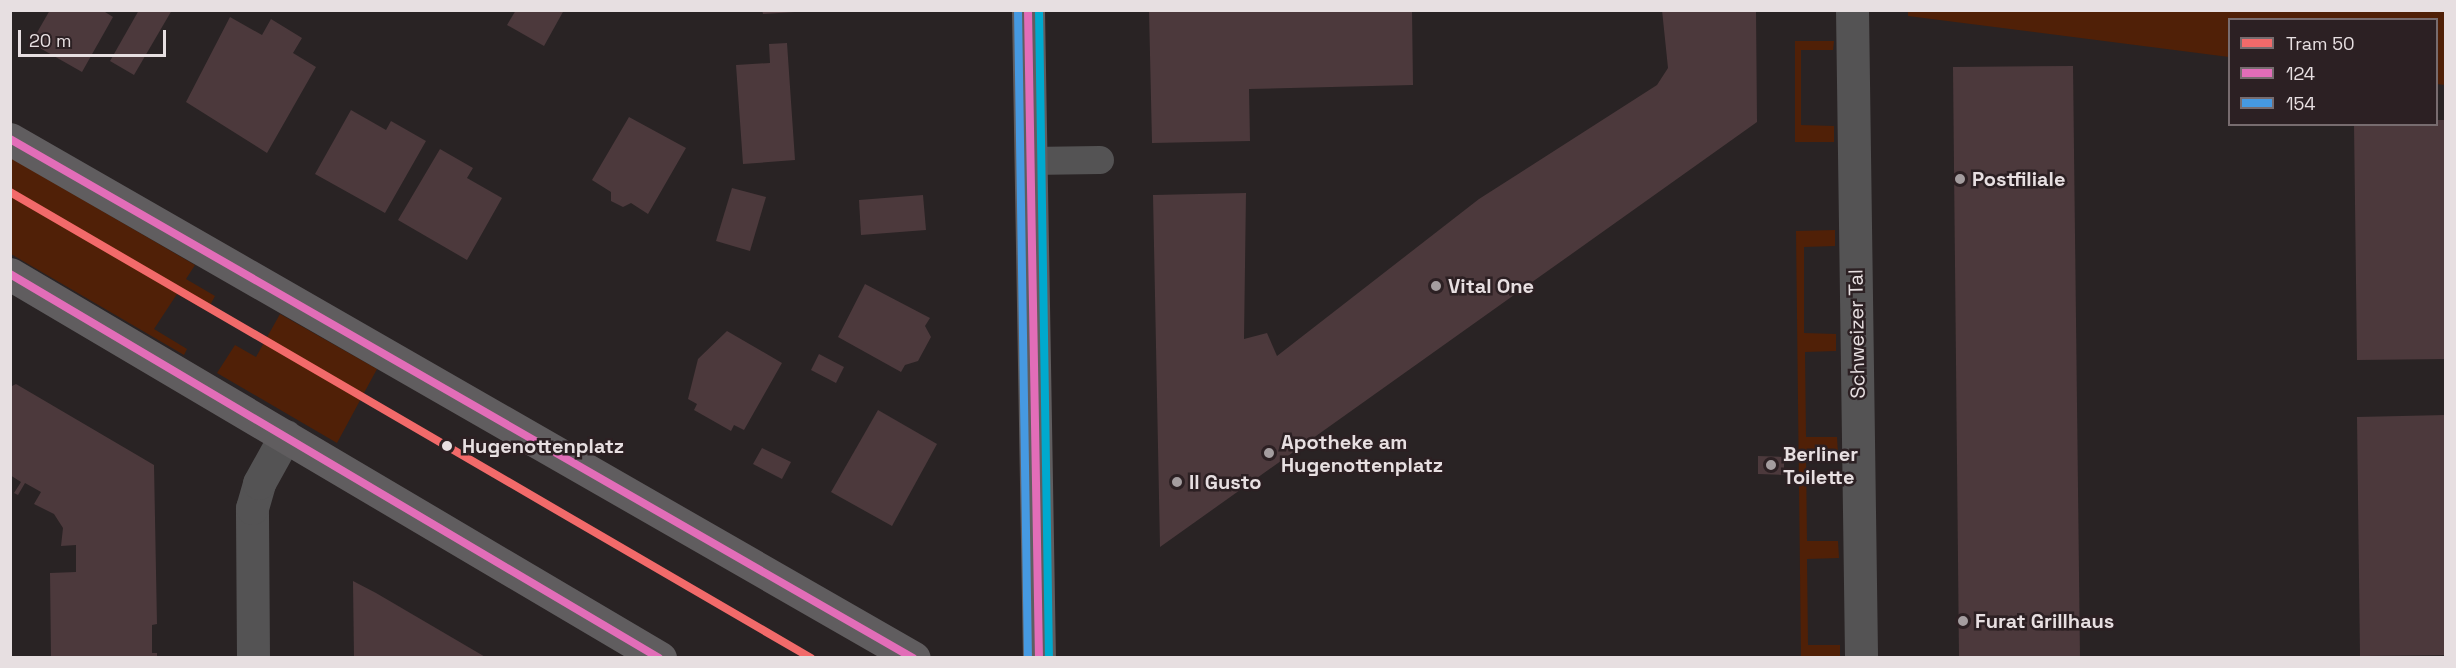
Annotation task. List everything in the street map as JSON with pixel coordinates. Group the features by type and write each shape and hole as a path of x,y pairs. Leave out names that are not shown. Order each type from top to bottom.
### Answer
{"main road":[{"path":"1028,10 1039,657"},
{"path":"10,139 914,657"},
{"path":"10,274 660,657"}],"street":[{"name":"Schweizer Tal","path":"1852,10 1861,657"},
{"path":"253,657 252,508 259,483 285,436"}],"lane":[{"path":"1031,161 1100,160"}],"shaded area":[{"path":"1908,11 2445,11 2445,85 2438,84 2438,18 2228,18 2228,57 1908,16"},
{"path":"1795,41 1834,41 1833,50 1801,50 1801,125 1834,126 1834,142 1795,142"},
{"path":"11,158 195,265 186,279 215,296 207,311 177,294 154,329 187,349 184,355 11,254"},
{"path":"1835,230 1835,246 1804,247 1804,333 1836,334 1836,351 1805,352 1806,437 1837,437 1838,454 1806,454 1807,541 1838,541 1839,558 1807,559 1808,645 1840,645 1840,657 1801,657 1796,231"},
{"path":"280,314 377,369 337,443 217,373 235,345 256,357"}],"building":[{"path":"50,10 102,10 113,17 82,72 31,43"},
{"path":"139,10 172,10 134,75 110,61"},
{"path":"516,10 564,10 544,46 507,25"},
{"path":"762,10 795,10 795,12 763,14"},
{"path":"1149,10 1412,10 1413,85 1249,89 1250,141 1152,143"},
{"path":"1662,10 1756,10 1757,122 1160,547 1153,195 1246,193 1244,339 1267,333 1277,356 1479,199 1657,85 1668,68"},
{"path":"230,17 262,35 271,19 302,38 293,53 316,67 267,153 186,102"},
{"path":"787,43 795,160 743,164 736,65 770,63 769,44"},
{"path":"2073,66 2080,658 1959,658 1953,67"},
{"path":"351,110 386,130 391,121 426,141 385,213 315,174"},
{"path":"629,117 686,148 648,214 631,203 623,207 611,201 611,192 592,180"},
{"path":"2438,120 2446,120 2446,359 2357,360 2354,126 2438,126"},
{"path":"440,149 473,168 467,178 502,198 467,260 398,220"},
{"path":"732,188 766,197 750,251 716,241"},
{"path":"923,195 926,230 861,235 859,200"},
{"path":"865,284 930,318 925,326 931,337 918,361 905,365 901,372 838,337"},
{"path":"727,331 782,363 744,430 734,425 731,431 694,410 697,404 688,399 698,359"},
{"path":"819,354 844,367 836,383 811,370"},
{"path":"16,384 154,465 157,624 152,625 152,653 157,653 157,658 51,658 50,573 76,572 76,545 61,546 63,528 54,514 34,504 41,492 25,483 18,495 14,493 21,482 10,475 10,387"},
{"path":"878,410 937,444 892,526 831,492"},
{"path":"2446,415 2446,655 2360,656 2357,417"},
{"path":"762,448 791,462 782,479 753,464"},
{"name":"Berliner Toilette","path":"1758,456 1784,457 1784,475 1758,474"},
{"path":"353,581 376,593 487,658 354,658"}],"tram line":[{"name":"50","path":"10,192 811,658"}],"transit line":[{"name":"154","path":"1018,10 1028,658"},
{"name":"124","path":"1028,10 1039,658"},
{"path":"1039,10 1049,658"},
{"name":"124","path":"10,139 913,658"},
{"name":"124","path":"10,274 659,658"}],"place":[{"name":"Postfiliale","path":"1960,179"},
{"name":"Vital One","path":"1436,286"},
{"name":"Hugenottenplatz","path":"447,446"},
{"name":"Apotheke am Hugenottenplatz","path":"1269,453"},
{"name":"Berliner Toilette","path":"1771,465"},
{"name":"Il Gusto","path":"1177,482"},
{"name":"Furat Grillhaus","path":"1963,621"}]}
